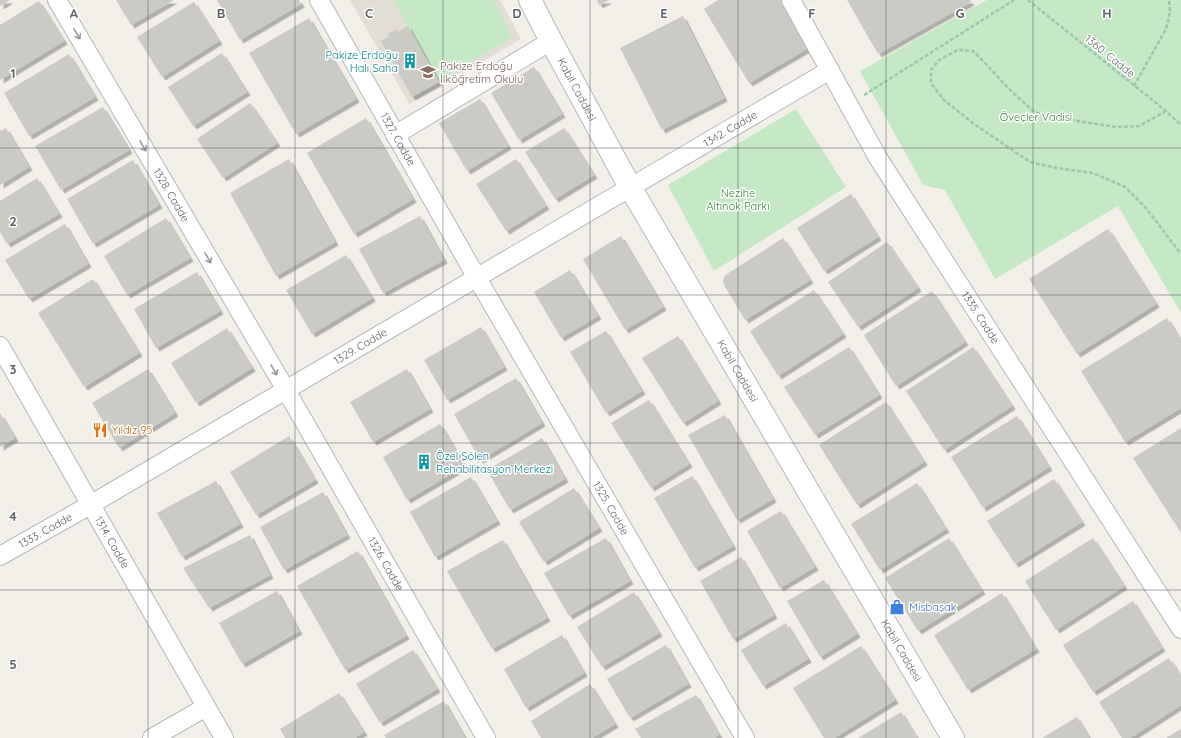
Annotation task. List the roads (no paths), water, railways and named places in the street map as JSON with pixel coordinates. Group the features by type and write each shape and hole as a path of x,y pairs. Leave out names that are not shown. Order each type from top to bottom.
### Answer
{"main road":[{"name":"Kabil Caddesi","path":"530,0 630,187 953,738"}],"street":[{"name":"1328. Cadde","path":"57,0 286,390"},
{"name":"1327. Cadde","path":"319,0 477,278"},
{"name":"1335. Cadde","path":"791,0 878,158 1181,629"},
{"path":"395,135 551,41"},
{"name":"1342. Cadde","path":"630,187 830,70"},
{"name":"1329. Cadde","path":"90,505 630,187"},
{"name":"1325. Cadde","path":"477,278 745,738"},
{"name":"1314. Cadde","path":"0,346 224,738"},
{"name":"1326. Cadde","path":"286,390 486,738"},
{"name":"1333. Cadde","path":"0,556 90,505"},
{"path":"152,738 206,707"}],"place":[{"name":"Pakize Erdoğu Halı Saha","path":"410,61"},
{"name":"Pakize Erdoğu İlköğretim Okulu","path":"428,72"},
{"name":"Yıldız 95","path":"100,430"},
{"name":"Özel Şölen Rehabilitasyon Merkezi","path":"424,462"},
{"name":"Misbaşak","path":"897,607"}],"park label":[{"name":"Öveçler Vadisi","path":"1036,117"},
{"name":"Nezihe Altınok Parkı","path":"738,199"}]}
